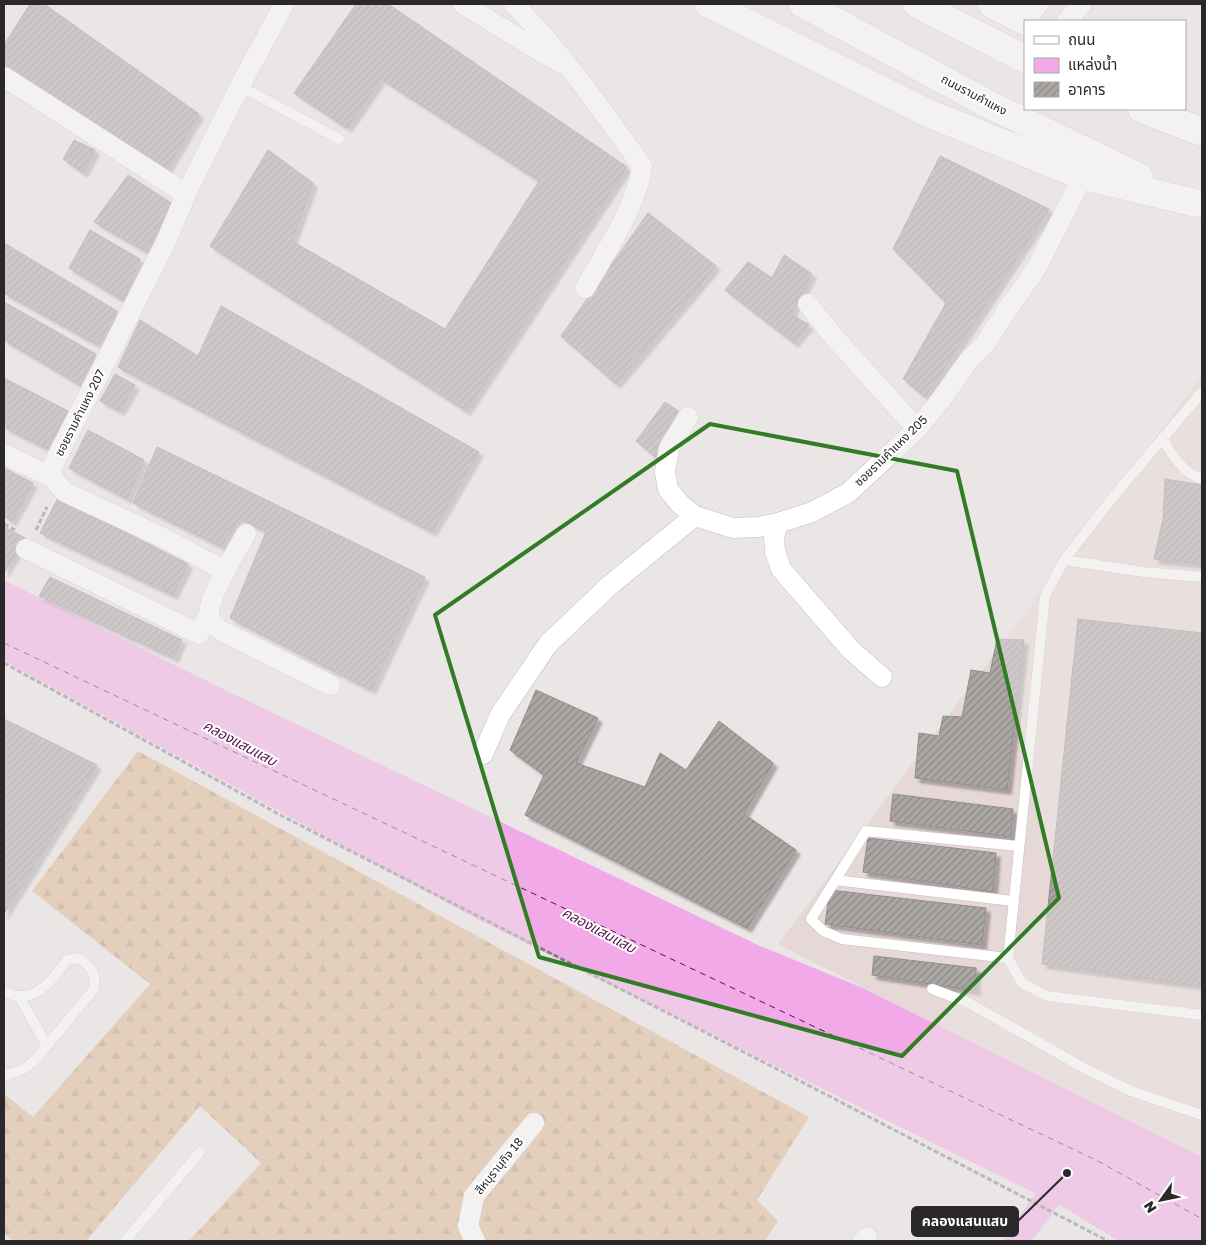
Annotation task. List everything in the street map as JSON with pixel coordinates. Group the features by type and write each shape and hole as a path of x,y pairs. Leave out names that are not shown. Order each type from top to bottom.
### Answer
{"main road":[{"path":"709,4 930,114 1083,176 1199,204"},
{"name":"ถนนรามคำแหง","path":"803,4 877,42 988,104 1199,204"},
{"path":"917,4 1024,59"},
{"path":"992,4 1029,15"},
{"path":"1145,110 1195,130"},
{"path":"1162,110 1195,130"}],"street":[{"name":"ซอยรามคำแหง 207","path":"56,482 51,470 166,242 186,194 240,86 284,4"},
{"path":"464,4 570,68"},
{"path":"514,4 534,24 570,68 642,166 634,199 585,288"},
{"path":"1068,20 1082,4"},
{"path":"4,77 186,194"},
{"name":"ซอยรามคำแหง 205","path":"688,417 669,448 665,472 668,489 680,504 695,516 733,528 758,527 812,512 848,493 918,429 969,360 985,344 1036,270 1083,176"},
{"path":"808,304 833,336 918,429"},
{"path":"4,454 56,482 65,492 166,540 224,571"},
{"path":"483,754 500,715 548,644 610,585 695,516"},
{"path":"778,523 774,537 775,551 781,569 851,650 882,677"},
{"path":"26,549 198,634 209,614 224,571 246,534"},
{"path":"209,614 211,621 220,630 330,685"},
{"name":"สีหบุรานุกิจ 18","path":"475,1241 468,1226 474,1196 534,1123"}],"lane":[{"path":"240,86 339,139"},
{"path":"1202,392 1113,497 1064,560 1045,596 1008,958 1022,983 1047,996 1202,1015"},
{"path":"1163,439 1173,456 1183,467 1194,476 1202,479"},
{"path":"1064,560 1144,572 1202,577"},
{"path":"1008,958 842,939 823,931 811,919 866,831 1018,846"},
{"path":"835,880 1013,901"},
{"path":"4,992 19,996 34,995 56,974 67,960 78,958 91,967 95,975 94,989 48,1046 24,1069 7,1074 4,1073"},
{"path":"932,989 970,1003 1084,1068 1131,1091 1202,1114"},
{"path":"19,996 48,1046"},
{"path":"126,1241 200,1152"}],"path":[{"path":"26,549 56,482"},
{"path":"4,663 284,817 768,1064 1108,1241"}],"highlighted area":[{"path":"710,424 957,471 1059,898 902,1056 539,957 435,615"}],"shaded area":[{"path":"1202,375 1202,1160 778,944"}],"green space":[{"path":"138,751 809,1117 757,1200 778,1221 765,1241 189,1241 261,1163 200,1106 86,1241 13,1241 4,1234 4,1094 33,1117 150,984 32,891"}],"water":[{"path":"4,580 221,688 760,946 863,988 1202,1157 1202,1241 1119,1241 1063,1207 475,918 4,661"}],"building":[{"path":"30,4 44,4 199,114 165,172 4,66 4,45"},
{"path":"356,4 388,4 627,167 466,411 210,246 268,150 313,183 292,241 445,329 539,181 381,79 347,128 294,93"},
{"path":"74,140 95,150 83,173 63,159"},
{"path":"940,156 1049,209 925,397 903,379 946,303 893,249"},
{"path":"128,175 171,203 147,252 94,222"},
{"path":"648,213 716,266 616,384 561,336"},
{"path":"90,230 140,259 124,301 69,268"},
{"path":"4,243 117,311 98,345 4,293"},
{"path":"784,255 812,274 791,314 809,325 794,343 725,290 748,262 772,278"},
{"path":"4,302 96,354 80,385 4,340"},
{"path":"221,306 479,452 432,532 118,367 140,320 198,356"},
{"path":"115,374 135,385 120,411 100,401"},
{"path":"4,378 68,411 47,449 4,427"},
{"path":"665,402 684,415 658,459 636,441"},
{"path":"88,430 144,460 127,499 69,468"},
{"path":"157,447 425,577 371,690 230,618 266,532 239,518 222,547 133,503"},
{"path":"4,468 33,483 12,521 4,517"},
{"path":"1165,479 1202,485 1202,564 1154,559 1163,519"},
{"path":"58,498 188,564 173,595 40,533"},
{"path":"4,527 25,538 4,573"},
{"path":"50,577 182,640 174,658 39,596"},
{"path":"1078,619 1202,633 1202,986 1042,964"},
{"path":"997,639 1024,640 1007,790 915,778 919,733 939,736 943,716 962,717 971,670 990,673"},
{"path":"536,690 598,718 576,763 645,787 660,753 686,770 719,721 773,763 744,814 796,850 747,928 525,815 544,775 510,750"},
{"path":"4,719 97,765 4,914"},
{"path":"893,794 1013,809 1011,837 890,821"},
{"path":"868,838 996,853 993,892 863,872"},
{"path":"830,890 986,908 982,945 825,924"},
{"path":"874,956 976,968 976,991 872,975"}],"waterway":[{"path":"1016,1241 1067,1173"}],"ferry route":[{"path":"4,643 1098,1161 1202,1219"}],"place":[{"name":"คลองแสนแสบ","path":"1067,1173"}]}
